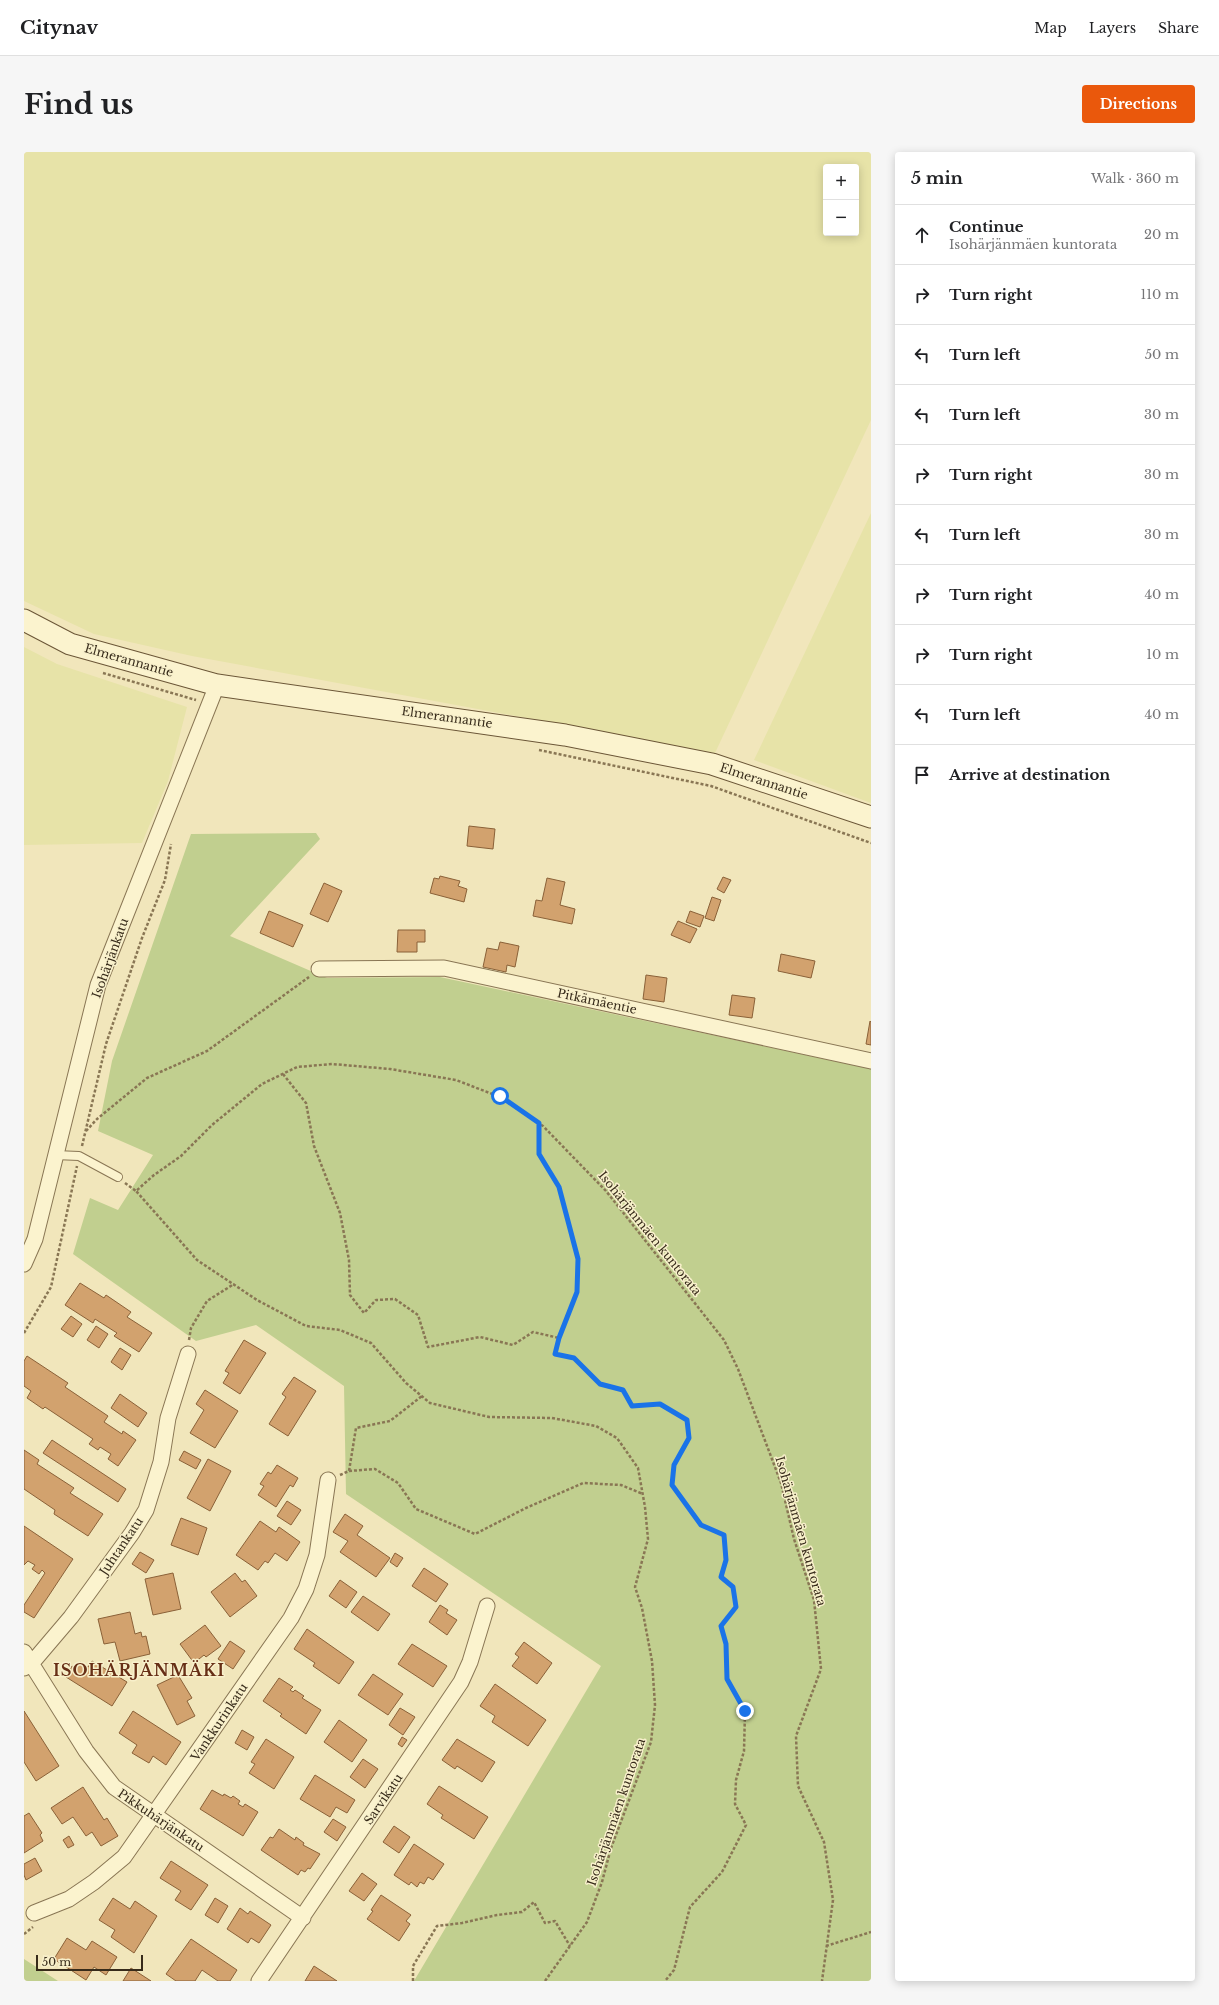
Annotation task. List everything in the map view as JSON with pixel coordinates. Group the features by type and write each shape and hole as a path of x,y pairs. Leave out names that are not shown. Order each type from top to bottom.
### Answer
{"street":[{"name":"Elmerannantie","path":"24,620 70,644 214,694 565,735 712,764 871,817"},
{"name":"Isohärjänkatu","path":"24,1264 35,1239 98,986 214,694"},
{"name":"Pitkämäentie","path":"319,969 444,968 871,1061"},
{"name":"Juhtankatu","path":"26,1661 71,1617 132,1533 146,1510 161,1462 168,1418 188,1354"},
{"name":"Vankkurinkatu","path":"34,1913 69,1899 94,1882 124,1857 291,1618 306,1589 317,1556 328,1480"},
{"name":"Sarvikatu","path":"259,1981 461,1682 470,1662 488,1606"},
{"name":"Pikkuhärjänkatu","path":"26,1661 86,1751 114,1787 154,1816 268,1892 303,1918"}],"lane":[{"path":"55,1155 79,1156 118,1177"}],"path":[{"path":"102,672 184,697 214,694"},
{"path":"534,750 711,786 871,843"},
{"path":"24,1333 51,1287 79,1156 106,1044 142,938 165,880 171,842"},
{"path":"85,1132 97,1119 147,1078 208,1051 261,1014 319,969"},
{"name":"Isohärjänmäen kuntorata","path":"545,1981 587,1922 602,1882 611,1848 651,1742 655,1705 652,1661 642,1608 635,1587 648,1539 643,1494 638,1468 617,1438 596,1426 552,1418 488,1417 430,1403 406,1383 371,1343 340,1330 306,1326 257,1300 197,1260 136,1191 154,1175 181,1156 212,1125 262,1084 297,1068 332,1064 390,1069 456,1080 500,1096 539,1123 606,1191 724,1340 738,1369 781,1483 794,1539 814,1600 821,1669 796,1736 798,1786 824,1842 833,1900 822,1981"},
{"path":"283,1074 306,1103 314,1146 340,1213 349,1260 350,1295 364,1313 376,1300 395,1299 418,1315 428,1347 480,1337 513,1346 533,1332 559,1338"},
{"path":"539,1123 539,1154 559,1187 578,1259 577,1292 559,1338 555,1354 574,1358 600,1384 623,1390 632,1406 660,1404 687,1420 689,1438 674,1465 672,1485 701,1525 724,1535 726,1560 721,1577 733,1587 736,1607 721,1626 726,1644 727,1679 745,1711 744,1751 736,1780 735,1804 746,1825 722,1872 690,1907 674,1970 665,1981"},
{"path":"188,1354 190,1328 207,1301 234,1284"},
{"path":"350,1471 356,1428 390,1420 422,1396"},
{"path":"328,1480 350,1471 375,1469 398,1483 416,1509 476,1534 526,1508 584,1483 621,1485 643,1494"},
{"path":"413,1981 413,1966 437,1926 522,1912 534,1902 545,1923 555,1921 570,1946"},
{"path":"826,1946 871,1932"}],"shaded area":[{"path":"24,152 871,152 871,420 715,753 192,656 94,634 24,601"},
{"path":"871,513 871,803 754,760"},
{"path":"24,647 57,664 187,707 168,781 142,843 24,845"}],"green space":[{"path":"316,833 320,839 230,936 327,978 440,977 871,1069 871,1981 414,1981 601,1666 346,1494 344,1386 256,1325 196,1341 73,1254 90,1198 118,1210 153,1155 98,1131 112,1061 191,834"},
{"path":"24,1959 58,1981 24,1981"}],"building":[{"path":"469,826 495,829 493,849 467,846"},
{"path":"440,876 460,881 458,886 467,889 464,902 430,893 434,878 439,879"},
{"path":"723,877 731,880 724,893 717,889"},
{"path":"547,878 565,882 560,905 575,909 572,924 533,916 536,900 542,901"},
{"path":"324,883 342,891 328,922 310,914"},
{"path":"712,897 721,900 714,921 705,918"},
{"path":"269,911 303,925 293,947 260,933"},
{"path":"690,911 704,916 700,927 686,922"},
{"path":"678,921 697,929 690,943 671,935"},
{"path":"398,930 425,930 425,942 417,942 417,952 397,952"},
{"path":"500,942 519,946 515,967 507,965 506,972 483,967 487,948 498,950"},
{"path":"781,954 815,961 811,978 778,971"},
{"path":"646,975 667,978 664,1002 643,999"},
{"path":"732,995 755,998 752,1018 729,1015"},
{"path":"870,1021 871,1022 871,1045 866,1044"},
{"path":"80,1283 104,1298 106,1295 131,1312 127,1317 152,1333 139,1352 114,1336 117,1333 95,1319 93,1323 65,1305"},
{"path":"71,1316 82,1324 73,1337 61,1329"},
{"path":"96,1326 108,1334 99,1348 87,1340"},
{"path":"244,1340 266,1353 240,1394 223,1383 229,1373 225,1371"},
{"path":"120,1348 131,1355 122,1370 111,1362"},
{"path":"27,1356 68,1383 65,1387 108,1416 104,1422 122,1434 123,1431 136,1440 118,1466 108,1459 111,1454 100,1447 98,1450 89,1444 93,1439 45,1407 43,1409 27,1398 31,1391 24,1386 24,1361"},
{"path":"294,1377 316,1391 288,1436 269,1424 286,1397 282,1394"},
{"path":"205,1390 238,1411 215,1448 190,1433 204,1410 196,1404"},
{"path":"120,1394 147,1413 138,1427 111,1408"},
{"path":"52,1440 126,1489 118,1502 43,1453"},
{"path":"24,1450 39,1460 37,1464 74,1488 70,1493 103,1514 88,1536 54,1514 55,1510 24,1489"},
{"path":"184,1451 201,1460 196,1469 179,1460"},
{"path":"208,1459 231,1471 210,1511 187,1498"},
{"path":"277,1465 298,1478 293,1487 290,1485 276,1507 258,1495 264,1486 260,1484 268,1472 271,1474"},
{"path":"287,1501 301,1510 291,1525 277,1516"},
{"path":"345,1514 363,1526 357,1535 390,1558 376,1577 340,1552 348,1541 333,1532"},
{"path":"181,1518 207,1528 198,1555 171,1545"},
{"path":"260,1521 276,1532 279,1527 300,1542 287,1561 275,1553 268,1563 265,1561 258,1570 236,1555"},
{"path":"24,1526 73,1559 34,1618 24,1612 24,1605 45,1573 42,1570 39,1574 32,1569 35,1565 28,1561 24,1565"},
{"path":"140,1552 154,1560 146,1573 132,1564"},
{"path":"395,1553 403,1558 397,1567 390,1562"},
{"path":"424,1568 448,1584 436,1602 412,1586"},
{"path":"173,1573 181,1609 153,1615 145,1579"},
{"path":"235,1573 242,1582 245,1580 257,1596 230,1617 211,1592"},
{"path":"340,1580 357,1592 346,1608 329,1596"},
{"path":"363,1596 390,1614 378,1631 351,1612"},
{"path":"440,1605 448,1610 446,1613 457,1620 447,1635 429,1622"},
{"path":"130,1612 135,1634 141,1632 142,1637 146,1636 150,1654 120,1661 115,1642 104,1644 98,1619"},
{"path":"205,1625 221,1646 206,1657 204,1655 194,1663 180,1644"},
{"path":"307,1629 354,1662 339,1684 313,1666 315,1663 294,1649"},
{"path":"230,1641 245,1651 233,1669 218,1659"},
{"path":"524,1642 552,1663 537,1684 512,1666 519,1657 515,1654"},
{"path":"412,1644 447,1666 433,1687 398,1664"},
{"path":"92,1661 127,1682 112,1706 66,1677 72,1666 76,1669 80,1662 88,1667"},
{"path":"373,1674 403,1694 388,1715 358,1695"},
{"path":"178,1675 192,1698 187,1701 195,1716 177,1725 157,1685"},
{"path":"279,1678 293,1687 290,1690 293,1692 295,1690 304,1696 302,1698 321,1710 306,1734 280,1716 282,1714 263,1701"},
{"path":"495,1684 546,1720 528,1746 492,1722 495,1716 480,1706"},
{"path":"400,1708 415,1717 403,1735 389,1725"},
{"path":"24,1711 59,1766 36,1781 24,1762"},
{"path":"133,1711 181,1742 166,1765 153,1756 149,1763 132,1753 137,1745 119,1733"},
{"path":"339,1720 367,1740 352,1762 324,1742"},
{"path":"242,1730 254,1737 247,1750 235,1743"},
{"path":"402,1737 407,1740 402,1747 398,1744"},
{"path":"266,1739 294,1757 274,1789 249,1773 255,1764 251,1762"},
{"path":"457,1739 495,1762 482,1782 457,1766 455,1769 442,1760"},
{"path":"363,1759 378,1769 365,1788 350,1777"},
{"path":"315,1775 355,1800 347,1813 336,1807 330,1817 300,1799"},
{"path":"439,1786 488,1817 474,1839 441,1818 443,1815 427,1804"},
{"path":"83,1787 104,1820 107,1818 118,1836 101,1846 92,1832 86,1836 73,1817 62,1824 51,1808"},
{"path":"212,1790 223,1796 224,1794 231,1798 233,1796 240,1801 238,1804 243,1807 245,1804 258,1812 243,1836 200,1809"},
{"path":"29,1813 42,1833 40,1835 43,1841 24,1853 24,1816"},
{"path":"333,1819 346,1827 337,1841 324,1832"},
{"path":"394,1826 410,1837 399,1853 383,1842"},
{"path":"279,1829 295,1840 296,1837 304,1843 303,1845 320,1854 310,1869 308,1868 305,1872 301,1870 298,1875 261,1850 270,1837 273,1838"},
{"path":"69,1836 74,1845 68,1848 63,1840"},
{"path":"414,1844 444,1864 433,1880 428,1877 424,1884 420,1882 417,1887 411,1882 409,1885 394,1875"},
{"path":"35,1858 42,1871 26,1880 24,1875 24,1864"},
{"path":"171,1861 208,1885 191,1910 175,1900 181,1891 160,1878"},
{"path":"362,1873 377,1884 364,1901 349,1891"},
{"path":"381,1895 411,1915 406,1921 410,1924 399,1941 367,1919"},
{"path":"113,1898 130,1909 135,1901 157,1916 134,1953 111,1937 115,1930 99,1920"},
{"path":"215,1898 228,1906 218,1923 205,1915"},
{"path":"240,1908 248,1914 250,1911 271,1925 259,1943 251,1938 248,1943 227,1929"},
{"path":"67,1938 86,1950 92,1941 117,1957 106,1975 94,1967 86,1980 54,1959"},
{"path":"191,1939 237,1970 230,1981 218,1981 202,1970 195,1981 176,1981 166,1974"},
{"path":"314,1966 337,1981 305,1981"},
{"path":"131,1968 151,1981 123,1981"}],"district":[{"name":"ISOHÄRJÄNMÄKI","path":"139,1670"}],"route":[{"path":"500,1096 539,1123 539,1154 559,1187 578,1259 577,1292 559,1338 555,1354 574,1358 600,1384 623,1390 632,1406 660,1404 687,1420 689,1438 674,1465 672,1485 701,1525 724,1535 726,1560 721,1577 733,1587 736,1607 721,1626 726,1644 727,1679 745,1711"}]}
